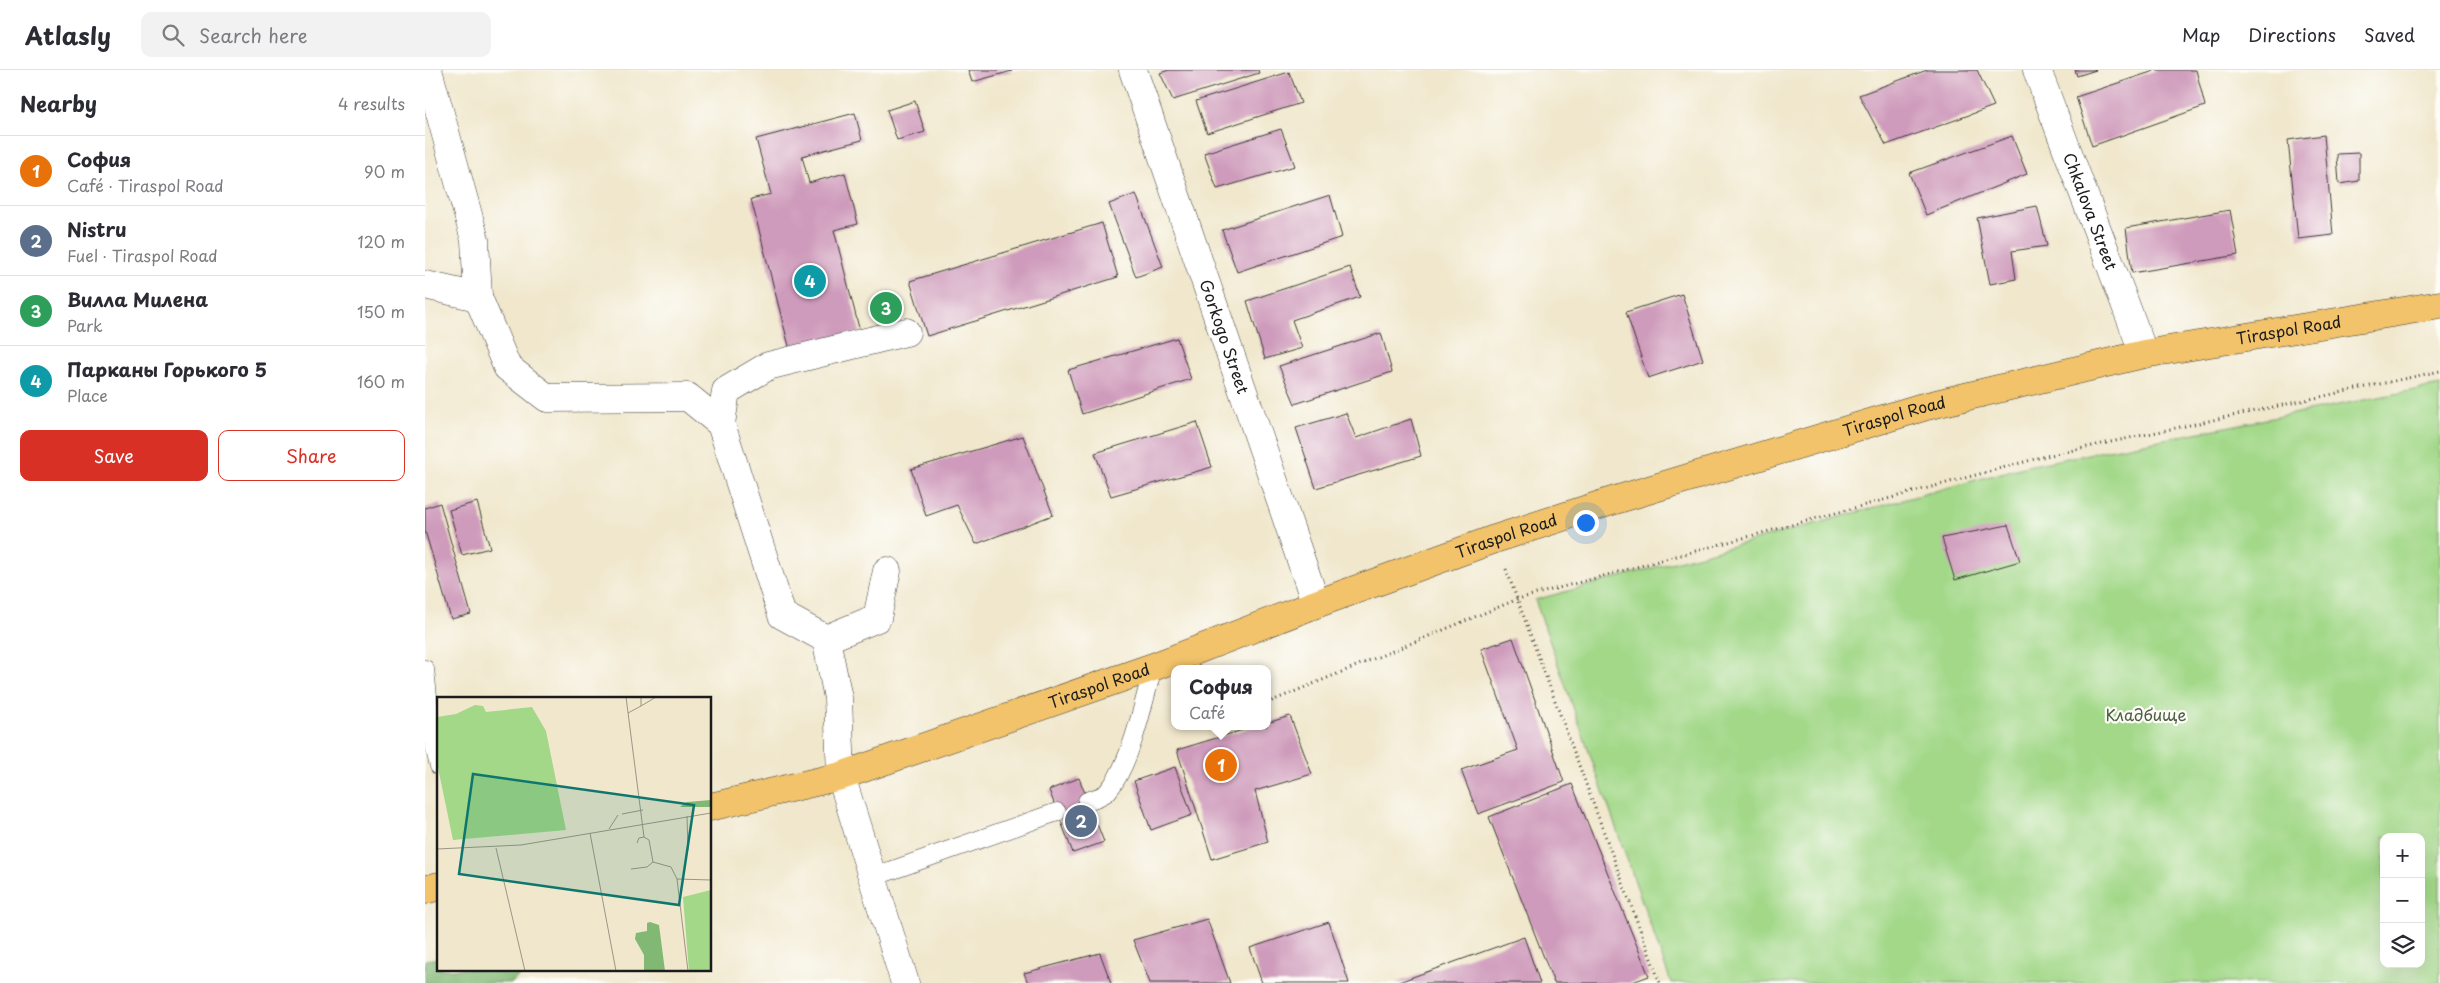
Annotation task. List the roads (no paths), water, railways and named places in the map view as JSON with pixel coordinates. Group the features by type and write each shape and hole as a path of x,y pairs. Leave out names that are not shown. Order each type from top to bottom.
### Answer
{"main road":[{"name":"Tiraspol Road","path":"711,807 841,776 1153,666 1495,539 1612,501 1923,407 2144,354 2440,305"}],"street":[{"path":"428,70 475,240 478,297 507,367 547,398 688,397 721,424"},
{"name":"Gorkogo Street","path":"1133,70 1316,604"},
{"name":"Chkalova Street","path":"2037,70 2144,354"},
{"path":"425,285 478,297"},
{"path":"905,983 841,776 838,698 826,640 782,615 721,424 726,390 768,366 906,332"},
{"path":"826,640 877,618 887,571"}],"lane":[{"path":"1087,801 1107,792 1119,772 1133,742 1153,666"},
{"path":"425,669 433,742 437,758"},
{"path":"873,877 1057,812"}],"place":[{"name":"Парканы Горького 5","path":"810,281"},
{"name":"Вилла Милена","path":"886,308"},
{"name":"София","path":"1221,765"},
{"name":"Nistru","path":"1081,821"}],"park label":[{"name":"Кладбище","path":"2146,715"}]}
